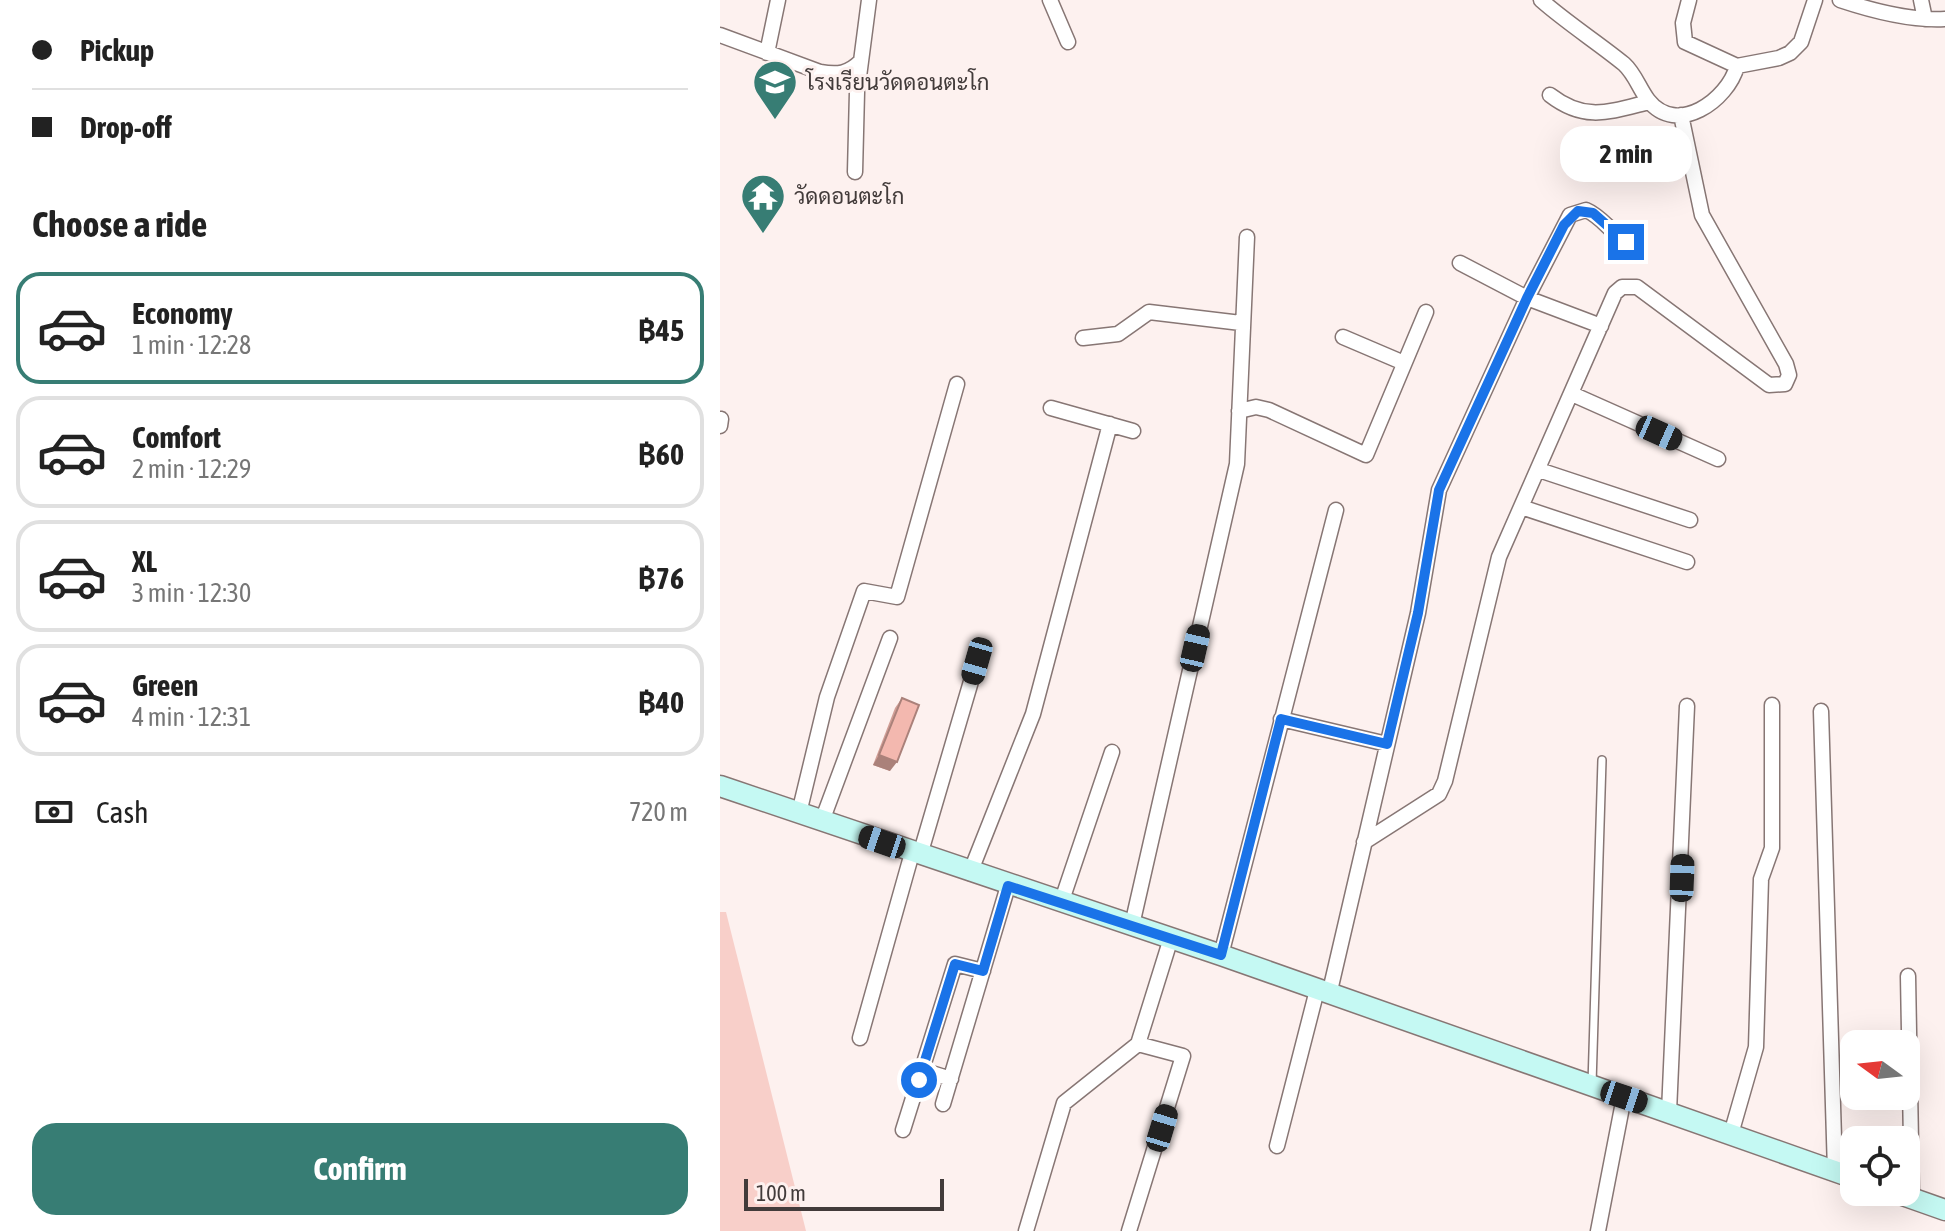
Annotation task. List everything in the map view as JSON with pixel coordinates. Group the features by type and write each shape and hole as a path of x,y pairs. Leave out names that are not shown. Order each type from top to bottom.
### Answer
{"street":[{"path":"767,53 778,0"},
{"path":"855,172 861,61 869,0"},
{"path":"1050,0 1068,42"},
{"path":"1541,0 1625,65 1649,102 1681,115 1715,103 1726,91 1737,66"},
{"path":"1689,0 1683,23 1685,42 1737,66 1790,53 1801,42 1815,0"},
{"path":"1840,0 1867,9 1925,19 1945,19"},
{"path":"1921,0 1925,19"},
{"path":"720,35 837,74 851,71 861,61"},
{"path":"1550,95 1583,113 1608,113 1649,102"},
{"path":"1364,842 1439,794 1445,781 1499,557 1615,293 1622,287 1637,287 1769,385 1785,384 1789,375 1702,215 1681,115"},
{"path":"1277,1146 1364,842 1418,613 1439,490 1564,225 1578,211 1593,213 1614,234 1634,244"},
{"path":"1132,925 1237,464 1247,237"},
{"path":"1460,263 1527,298 1601,326"},
{"path":"1083,338 1118,334 1149,312 1241,323"},
{"path":"1239,411 1256,407 1269,410 1366,455 1426,312"},
{"path":"1343,337 1404,363"},
{"path":"799,813 827,697 864,591 897,597 957,384"},
{"path":"1572,394 1718,459"},
{"path":"1051,408 1133,431"},
{"path":"970,873 1033,714 1110,424"},
{"path":"1539,470 1690,520"},
{"path":"1521,507 1687,562"},
{"path":"1221,955 1336,510"},
{"path":"822,821 890,638"},
{"path":"860,1038 977,661"},
{"path":"1731,1134 1756,1047 1761,879 1772,848 1772,705"},
{"path":"1669,1112 1687,706"},
{"path":"1821,711 1843,1126"},
{"path":"1281,719 1387,744"},
{"path":"1061,903 1112,752"},
{"path":"720,786 1008,886 1221,955 1840,1172"},
{"path":"943,1104 1008,886"},
{"path":"1026,1231 1064,1103 1138,1044 1171,938"},
{"path":"903,1130 955,964 983,971"},
{"path":"1905,1126 1908,976"},
{"path":"1129,1231 1183,1056 1138,1044"},
{"path":"922,1070 951,1079"},
{"path":"1598,1231 1624,1097"},
{"path":"1920,1201 1945,1210"}],"lane":[{"path":"1591,1086 1602,760"}],"shaded area":[{"path":"720,912 726,912 806,1231 720,1231"}],"building":[{"path":"902,698 919,705 897,762 879,755"}],"place":[{"name":"โรงเรียนวัดดอนตะโก","path":"775,121"},
{"name":"วัดดอนตะโก","path":"763,235"}],"route":[{"path":"919,1080 955,964 983,971 1008,886 1221,955 1281,719 1387,744 1418,613 1439,490 1527,298 1570,215 1586,210 1593,213 1606,228 1626,242"}]}
